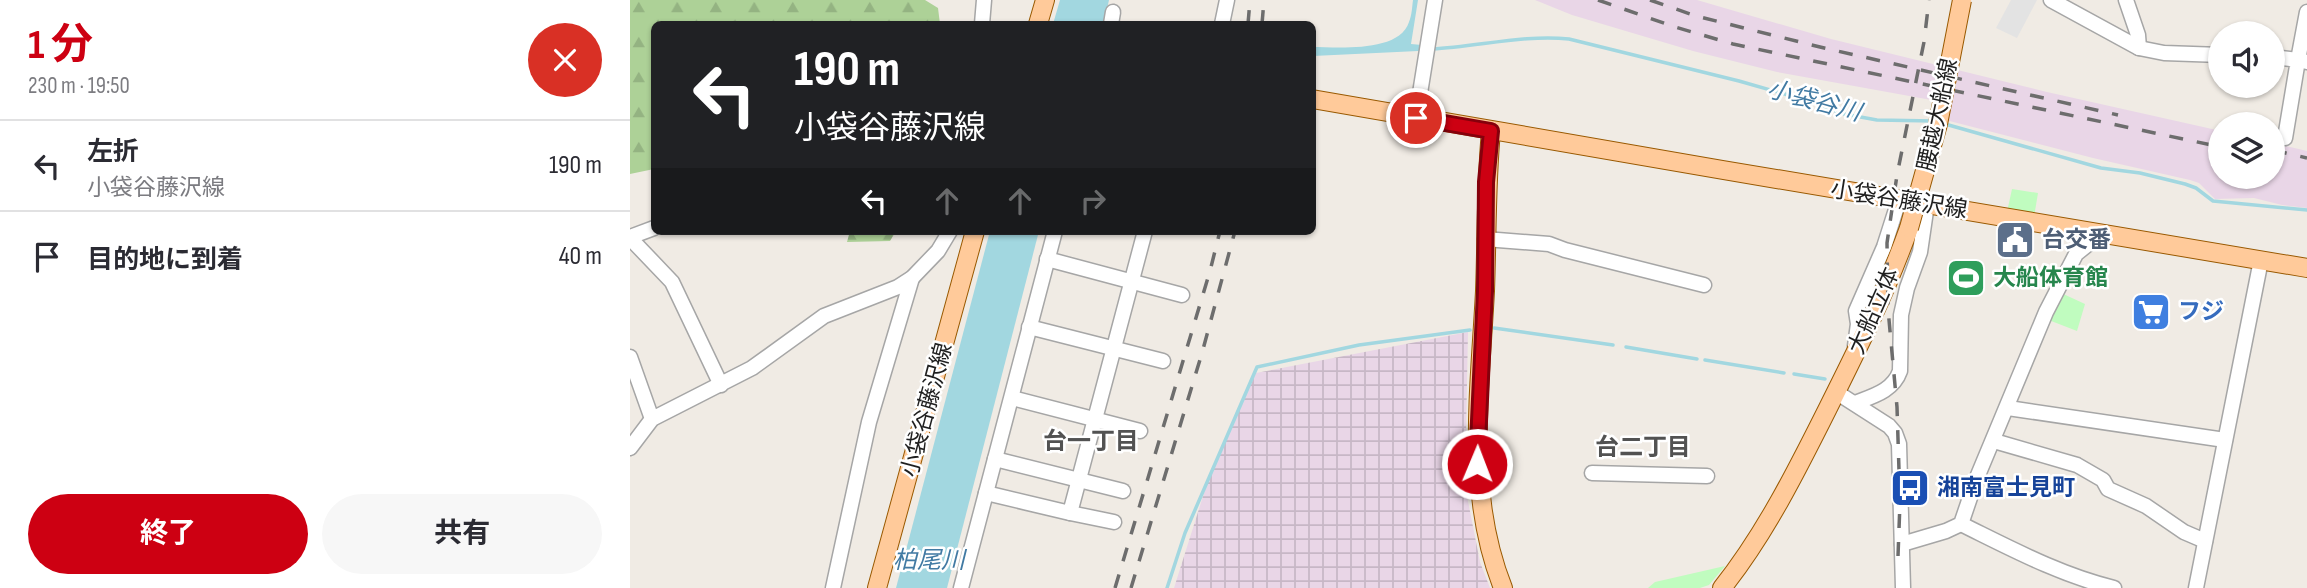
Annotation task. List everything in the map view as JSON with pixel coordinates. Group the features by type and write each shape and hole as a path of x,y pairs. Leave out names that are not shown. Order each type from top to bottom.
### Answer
{"main road":[{"path":"1042,21 1045,0"},
{"name":"腰越大船線","path":"1909,228 1938,124 1962,0"},
{"name":"小袋谷藤沢線","path":"1316,100 2307,268"},
{"path":"1491,131 1486,182 1477,464 1486,535 1503,588"},
{"name":"大船立体","path":"1836,392 1884,294 1909,228"},
{"name":"小袋谷藤沢線","path":"877,588 974,235"},
{"path":"1722,588 1788,486 1836,392"}],"street":[{"path":"982,21 984,0"},
{"path":"1223,21 1227,0"},
{"path":"1416,118 1434,0"},
{"path":"2051,0 2139,48 2164,53 2208,55"},
{"path":"2126,0 2138,35 2139,48"},
{"path":"2285,138 2303,61 2307,12"},
{"path":"2285,59 2303,61"},
{"path":"1853,358 1858,324 1856,311 1884,247 1899,200"},
{"path":"1855,403 1880,393 1897,380 1900,371 1901,315 1920,252 1927,204"},
{"path":"651,229 630,238 672,282 721,385"},
{"path":"1902,544 1961,524 1976,480 2046,312 2076,254 2102,233"},
{"path":"632,439 652,419 752,369 824,316 898,287 912,278 938,251 948,235"},
{"path":"961,588 1054,235"},
{"path":"1070,513 1144,235"},
{"path":"1485,239 1549,244 1704,285"},
{"path":"1047,259 1182,295"},
{"path":"2196,588 2261,260"},
{"path":"833,588 869,422 912,278"},
{"path":"1029,327 1163,361"},
{"path":"630,357 652,419"},
{"path":"1836,392 1889,426 1899,444 1903,588"},
{"path":"1012,397 1140,430"},
{"path":"2008,408 2225,440"},
{"path":"1994,441 2077,465 2103,480 2108,489 2136,501 2184,532 2205,541"},
{"path":"995,459 1123,491"},
{"path":"1592,473 1707,476"},
{"path":"986,493 1114,523"},
{"path":"1961,524 2093,583 2113,588"}],"shaded area":[{"path":"1535,0 1697,0 1831,39 2208,128 2208,189 2285,189 2285,146 2307,151 2307,208 2254,198 2215,199 2199,183 2190,180 1934,117 1937,101 1777,72 1693,51 1572,15"},
{"path":"2011,0 2037,0 2017,38 1996,28"},
{"path":"1468,332 1465,486 1480,562 1490,588 1174,588 1210,474 1256,373"}],"green space":[{"path":"630,0 925,0 938,8 940,21 651,21 651,170 630,174"},
{"path":"2012,189 2038,193 2034,217 2007,212"},
{"path":"849,235 894,235 890,241 847,242"},
{"path":"2059,292 2085,304 2077,331 2046,319"},
{"path":"1725,566 1709,585 1700,588 1648,588 1655,582"}],"water":[{"path":"1060,0 1109,0 1105,21 1054,21"},
{"path":"1413,0 1418,0 1411,44 1433,46 1433,52 1316,56 1316,47 1366,46 1393,39 1403,32 1411,14"},
{"name":"柏尾川","path":"989,235 1038,235 947,588 896,588"}],"waterway":[{"name":"小袋谷川","path":"1432,49 1518,39 1569,39 1739,81 1844,114 1877,120 1934,121"},
{"name":"小袋谷川","path":"1945,124 2101,168 2140,173 2185,184 2196,188 2213,201 2307,210"},
{"path":"1494,328 1613,345"},
{"path":"1167,588 1185,533 1257,367 1359,345 1470,330"},
{"path":"1626,347 1697,359"},
{"path":"1705,360 1784,373"},
{"path":"1794,374 1825,379"}],"railway":[{"path":"1248,21 1250,0"},
{"path":"1262,21 1264,0"},
{"path":"1598,0 1733,44 2208,144"},
{"path":"1650,0 1696,16 1820,47 2118,115"},
{"path":"1898,556 1900,502 1897,407 1888,309 1887,243 1897,175 1924,42 1929,0"},
{"path":"2285,153 2307,158"},
{"path":"1115,588 1219,235"},
{"path":"1131,588 1202,353 1234,235"}],"place":[{"name":"台交番","path":"2015,240"},
{"name":"大船体育館","path":"1966,278"},
{"name":"フジ","path":"2151,312"},
{"name":"湘南富士見町","path":"1910,488"}],"district":[{"name":"台一丁目","path":"1091,441"},
{"name":"台二丁目","path":"1643,447"}],"route":[{"path":"1416,118 1491,131 1486,182 1485,291 1477,464"}]}
